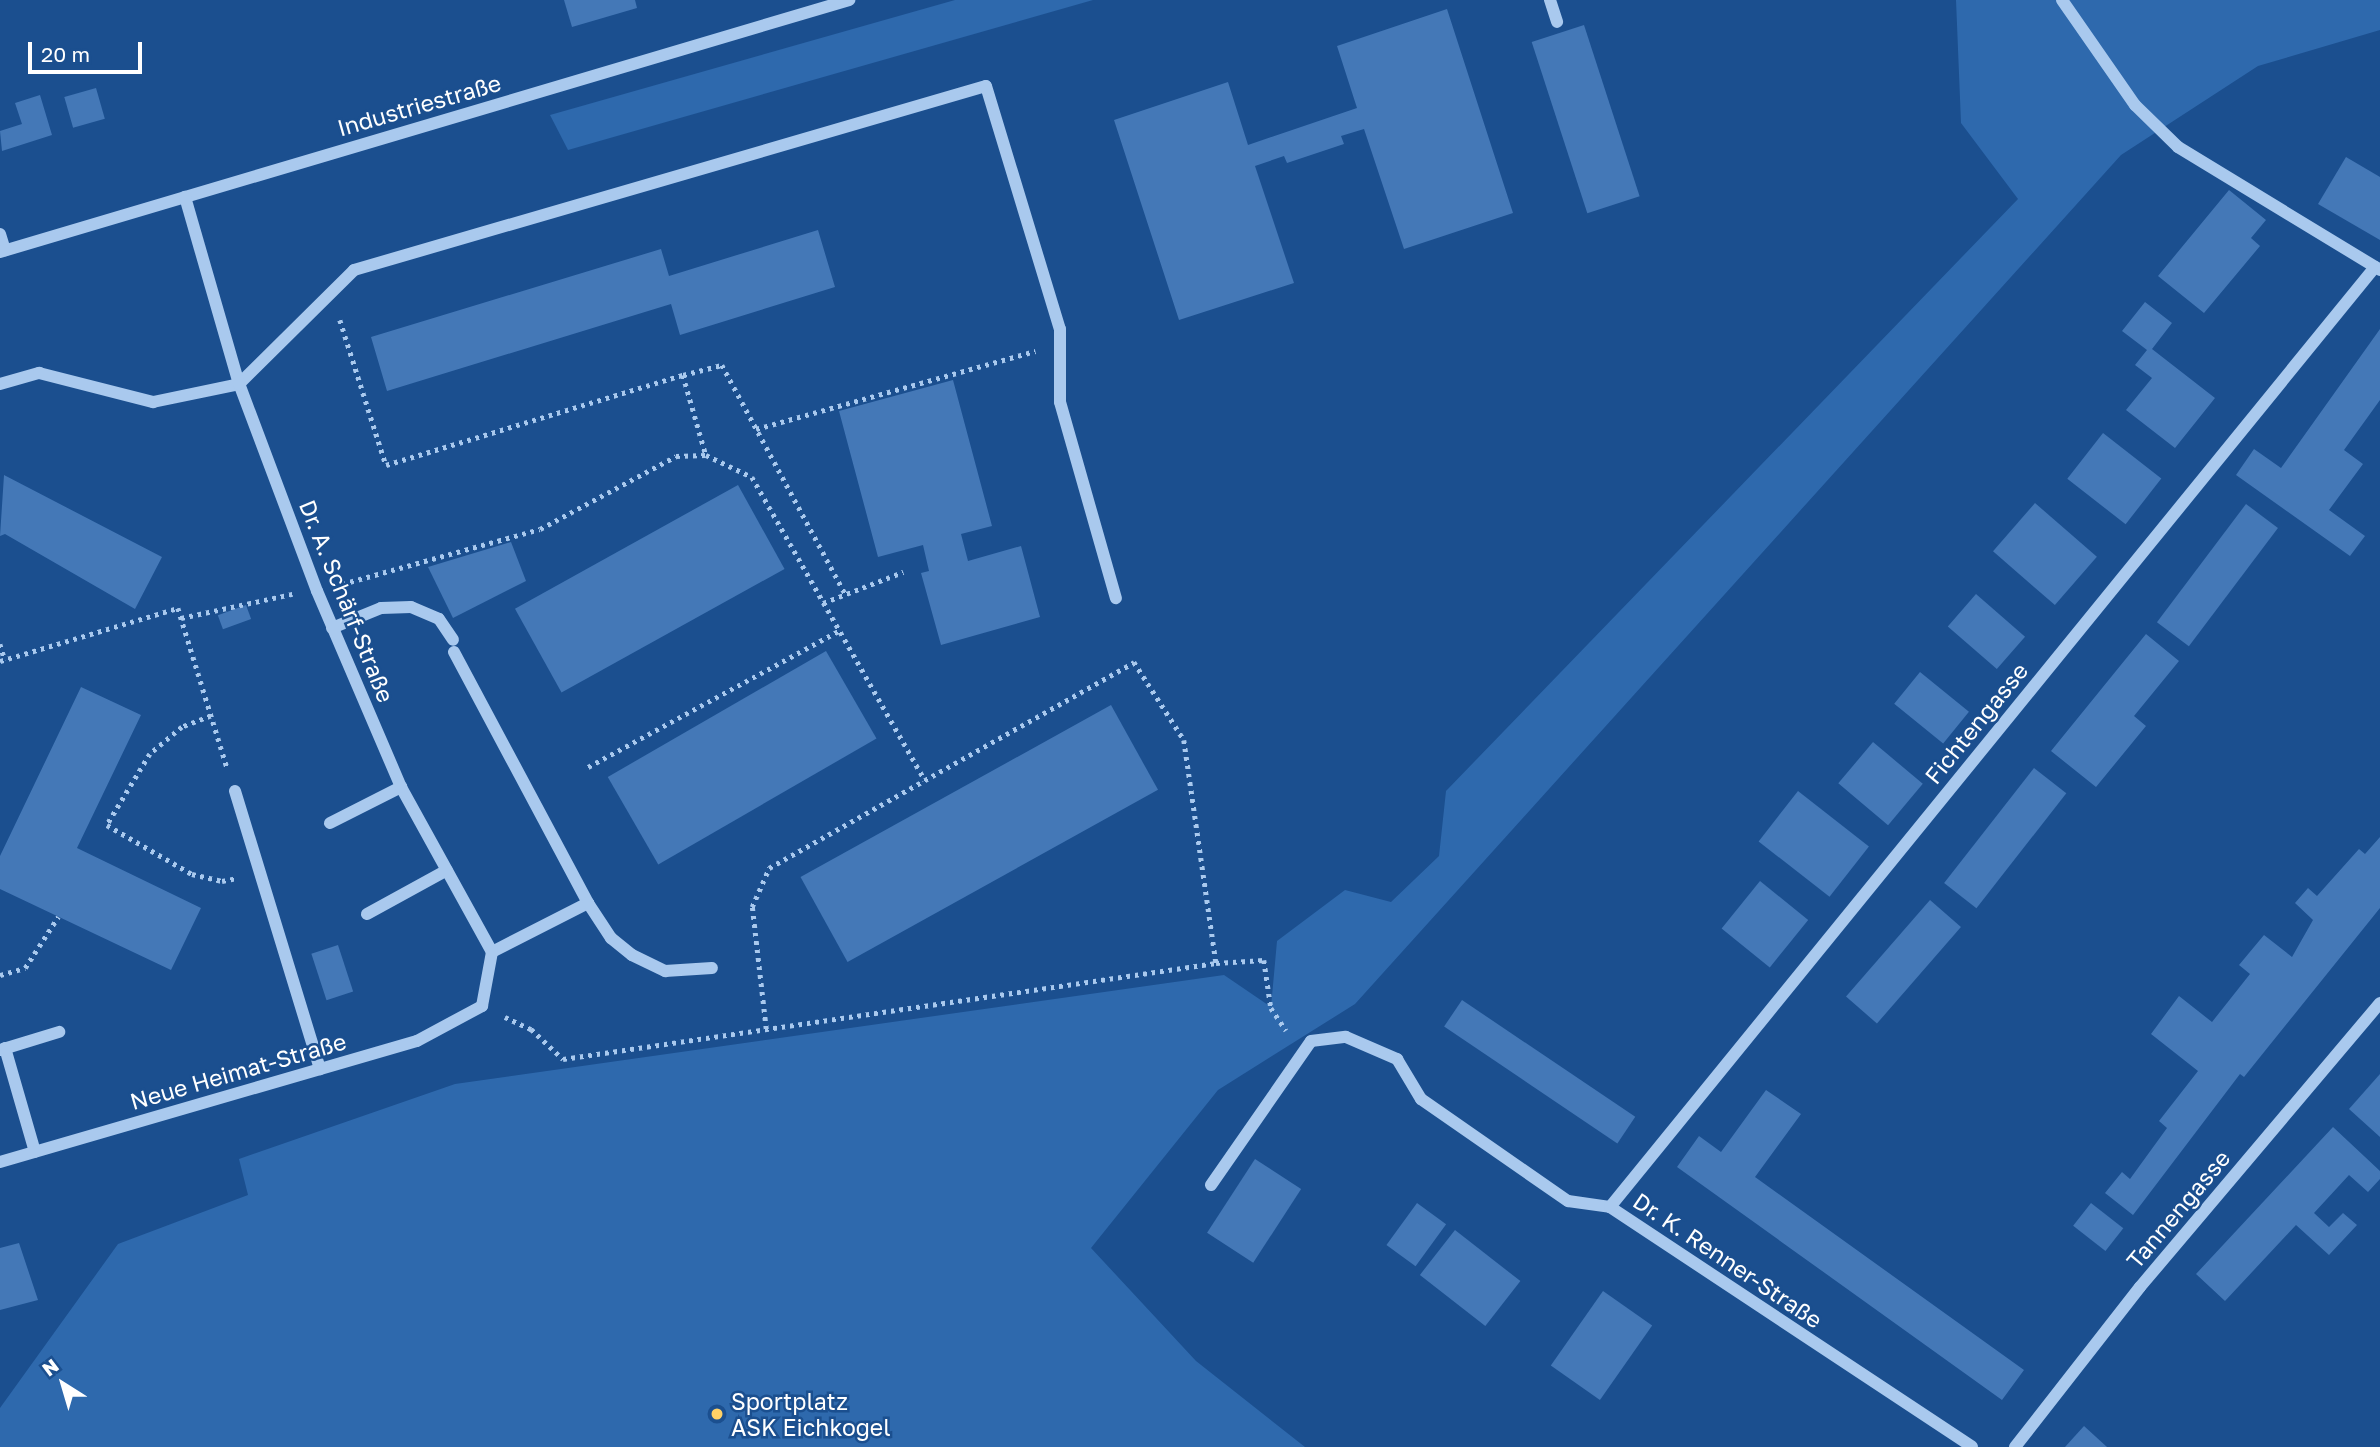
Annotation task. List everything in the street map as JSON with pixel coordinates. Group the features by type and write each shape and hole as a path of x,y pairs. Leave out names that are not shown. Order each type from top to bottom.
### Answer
{"street":[{"name":"Industriestraße","path":"3,251 849,0"},
{"path":"1550,0 1557,22"},
{"path":"2062,0 2135,105 2178,147 2377,268"},
{"path":"0,384 39,373 153,402 239,384 354,270 986,86 1060,329 1060,402 1116,598"},
{"name":"Dr. A. Schärf-Straße","path":"185,197 239,384 332,628 401,787 492,952"},
{"path":"0,234 3,251"},
{"name":"Fichtengasse","path":"1610,1206 2377,268"},
{"path":"332,628 381,608 411,607 439,619 588,903 611,938 632,955 665,971 712,968"},
{"path":"330,823 401,787"},
{"path":"235,791 320,1069"},
{"path":"367,914 447,870"},
{"path":"482,1006 492,952 588,903"},
{"name":"Tannengasse","path":"2015,1447 2140,1287 2380,1003"},
{"name":"Neue Heimat-Straße","path":"0,1162 417,1041 482,1006"},
{"path":"35,1152 2,1049 59,1032"},
{"name":"Dr. K. Renner-Straße","path":"1311,1041 1346,1037 1397,1059 1421,1099 1568,1201 1610,1206 1972,1447"},
{"path":"1211,1185 1311,1041"}],"path":[{"path":"331,293 386,465 722,365 845,593"},
{"path":"756,429 1060,344"},
{"path":"683,375 706,455"},
{"path":"181,618 249,600 317,591 540,529 676,456 706,455 752,477 925,780"},
{"path":"823,603 903,572"},
{"path":"0,645 2,661 178,608 235,791"},
{"path":"588,767 839,631"},
{"path":"766,1030 752,907 769,868 1134,662 1184,740 1216,963"},
{"path":"211,716 182,727 150,754 107,825 192,874 222,881 260,873"},
{"path":"0,975 25,968 58,917"},
{"path":"482,1006 531,1029 563,1059 1216,963 1264,960 1271,1007 1283,1029 1311,1041"}],"shaded area":[{"path":"955,0 1093,0 568,150 550,115"},
{"path":"1956,0 2380,0 2380,30 2258,66 2121,155 1355,1004 1218,1090 1091,1248 1196,1361 1305,1447 0,1447 0,1408 118,1244 248,1195 239,1159 455,1084 1224,975 1271,1007 1277,941 1345,890 1391,902 1439,856 1446,791 2018,199 1961,123"}],"building":[{"path":"564,0 635,0 637,8 572,27"},
{"path":"1447,9 1513,213 1404,249 1364,129 1341,136 1344,144 1287,163 1284,156 1255,166 1294,283 1179,320 1114,120 1228,82 1248,145 1357,108 1337,46"},
{"path":"1584,25 1640,196 1587,213 1532,42"},
{"path":"96,88 105,119 73,128 64,97"},
{"path":"40,95 52,135 2,151 0,131 22,124 15,103"},
{"path":"2346,157 2380,177 2380,240 2318,204"},
{"path":"2229,190 2266,220 2251,238 2260,246 2204,313 2158,276"},
{"path":"818,230 835,287 680,335 671,304 387,391 371,337 661,249 669,276"},
{"path":"2145,302 2172,323 2152,349 2215,398 2175,448 2126,410 2152,378 2135,365 2147,350 2122,331"},
{"path":"2380,329 2380,400 2344,450 2363,464 2329,510 2365,536 2350,556 2236,475 2254,449 2281,468"},
{"path":"953,380 992,526 961,534 968,561 1021,546 1040,617 941,645 921,573 929,571 923,545 878,557 839,411"},
{"path":"2103,433 2161,479 2126,524 2067,479"},
{"path":"4,475 162,557 135,609 5,534 0,536"},
{"path":"738,485 785,569 562,693 515,609"},
{"path":"2035,503 2097,557 2055,605 1993,551"},
{"path":"2246,504 2278,528 2189,646 2157,622"},
{"path":"511,542 526,581 453,618 428,567"},
{"path":"1976,594 2025,637 1997,669 1948,626"},
{"path":"246,605 251,619 223,629 218,615"},
{"path":"2146,634 2179,661 2134,716 2146,726 2096,787 2051,751"},
{"path":"826,651 876,738 658,864 608,777"},
{"path":"1920,672 1969,712 1943,744 1894,704"},
{"path":"81,687 141,715 77,848 201,908 171,970 0,889 0,856"},
{"path":"1111,705 1158,790 848,962 801,877"},
{"path":"1873,742 1923,784 1888,825 1838,783"},
{"path":"2034,768 2066,793 1976,908 1944,883"},
{"path":"1798,791 1869,846 1830,897 1759,841"},
{"path":"2380,837 2380,908 2244,1077 2240,1074 2133,1215 2105,1193 2122,1172 2130,1179 2167,1128 2159,1121 2198,1071 2151,1034 2179,996 2212,1022 2250,974 2239,965 2264,935 2292,957 2313,920 2295,903 2308,888 2317,896 2359,849 2365,854"},
{"path":"1760,881 1808,920 1770,967 1722,928"},
{"path":"1930,900 1961,927 1877,1024 1846,997"},
{"path":"338,945 353,992 327,1000 311,954"},
{"path":"1462,1000 1635,1117 1617,1143 1444,1027"},
{"path":"2380,1074 2380,1137 2349,1109"},
{"path":"1766,1090 1801,1114 1755,1177 2024,1370 2002,1400 1677,1167 1699,1136 1721,1152"},
{"path":"2333,1127 2380,1171 2380,1179 2368,1192 2349,1175 2314,1213 2329,1227 2343,1213 2357,1225 2329,1255 2296,1225 2225,1301 2196,1274"},
{"path":"1255,1159 1301,1189 1253,1263 1207,1233"},
{"path":"1417,1203 1446,1224 1416,1266 1386,1245"},
{"path":"2091,1203 2123,1228 2105,1251 2073,1226"},
{"path":"1455,1230 1520,1281 1485,1326 1420,1275"},
{"path":"19,1243 38,1300 0,1310 0,1248"},
{"path":"1603,1291 1652,1325 1600,1400 1551,1366"},
{"path":"2084,1426 2107,1447 2065,1447"}],"place":[{"name":"Sportplatz ASK Eichkogel","path":"717,1414"}]}
